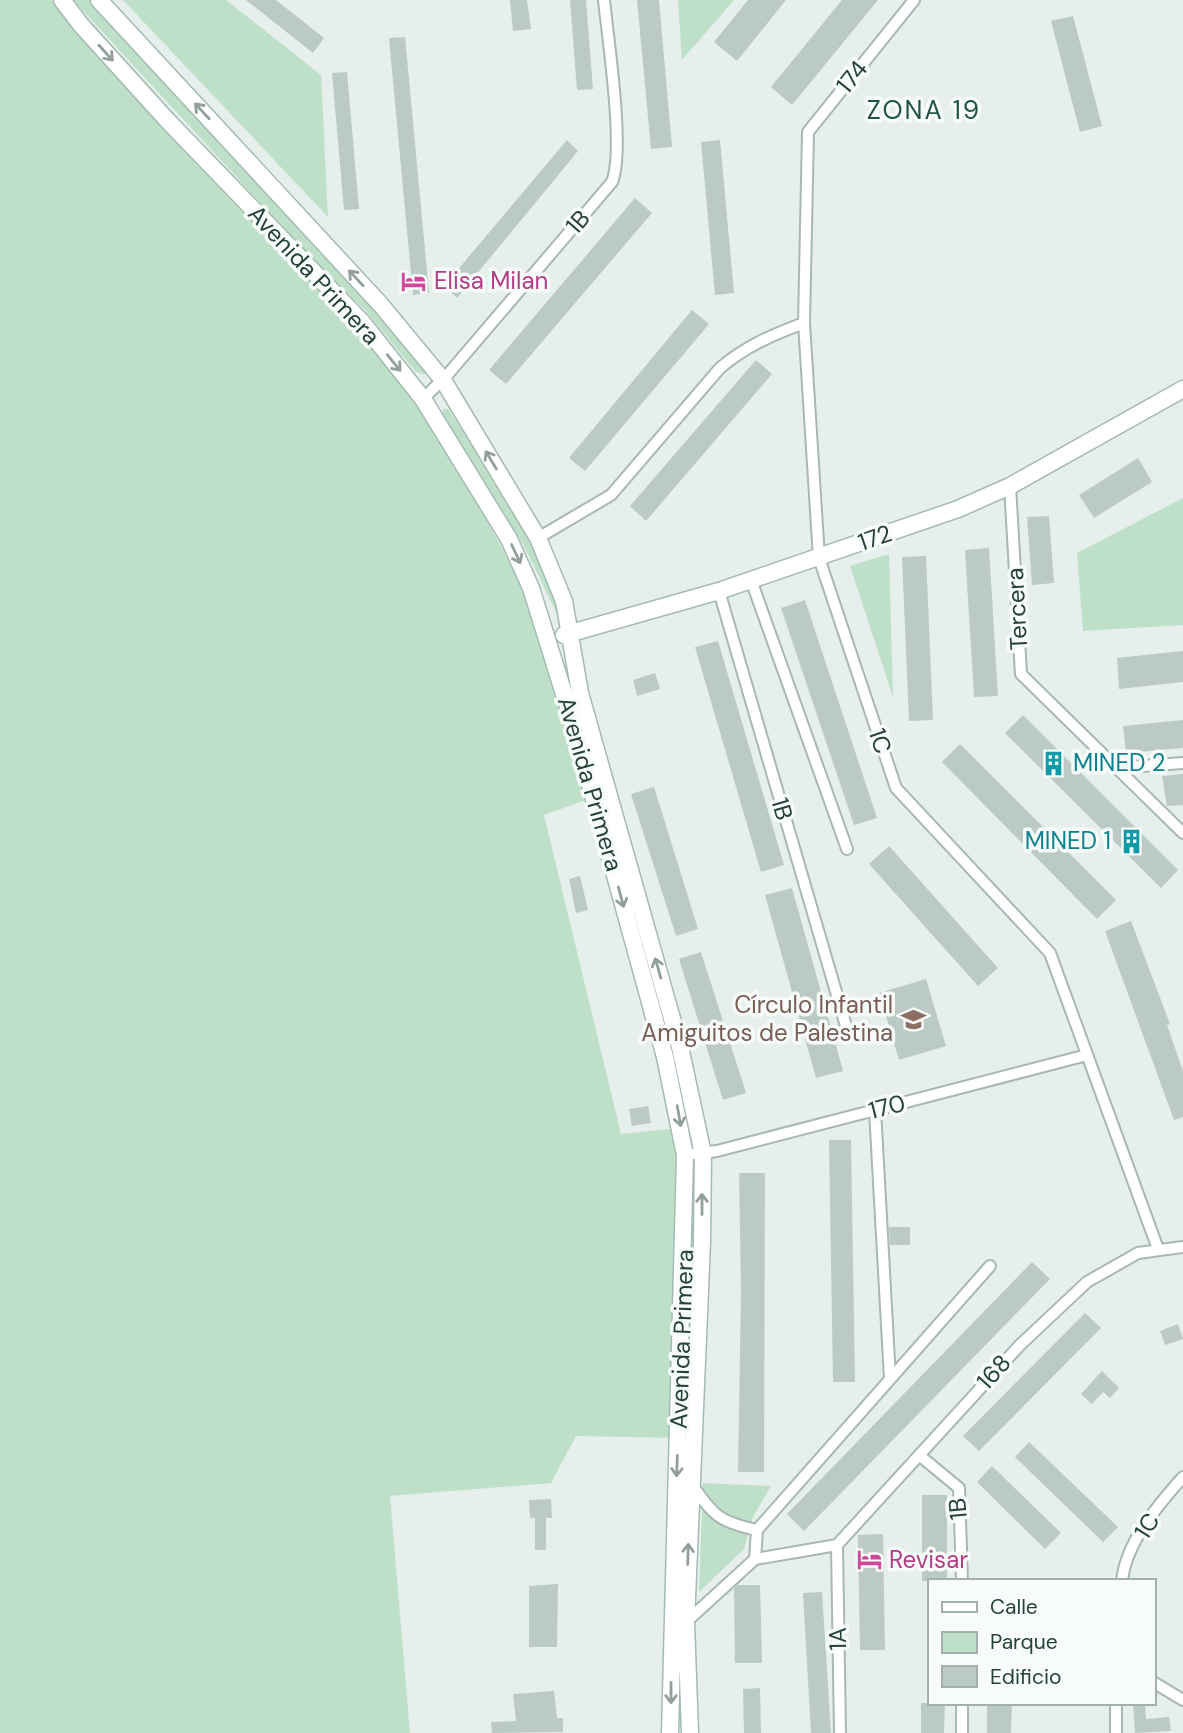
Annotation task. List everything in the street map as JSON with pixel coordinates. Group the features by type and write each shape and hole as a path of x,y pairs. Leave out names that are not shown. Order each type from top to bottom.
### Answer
{"street":[{"name":"Avenida Primera","path":"62,0 166,120 362,322 423,399 509,539 531,588 550,642 665,1057 685,1156 670,1733"},
{"name":"Avenida Primera","path":"99,0 382,305 443,380 538,538 565,601 580,693 680,1047 703,1154 702,1242 686,1622 690,1733"},
{"name":"1B","path":"423,399 443,380 612,182 616,172 615,119 604,0"},
{"name":"174","path":"806,160 808,132 914,0"},
{"name":"1C","path":"806,160 804,323 819,558 896,788 1051,953 1158,1249"},
{"path":"538,538 611,495 720,368 739,352 762,338 804,323"},
{"name":"172","path":"550,642 572,631 719,591 958,509 1010,486 1183,389"},
{"name":"Tercera","path":"1010,486 1021,674 1183,833"},
{"path":"751,580 847,849"},
{"name":"1B","path":"719,591 846,1026"},
{"path":"1117,768 1183,762"},
{"name":"170","path":"685,1156 703,1154 1087,1055"},
{"path":"874,1110 890,1380"},
{"name":"168","path":"837,1545 1020,1345 1087,1282 1138,1253 1183,1247"},
{"path":"755,1559 757,1530 990,1266"},
{"name":"1B","path":"919,1455 958,1488 962,1579"},
{"name":"1C","path":"1123,1579 1137,1538 1162,1500 1183,1477"},
{"path":"690,1482 712,1515 732,1525 757,1530"},
{"path":"686,1622 755,1559 837,1545"},
{"name":"1A","path":"837,1545 840,1733"},
{"path":"1155,1683 1183,1700"},
{"path":"962,1705 962,1733"},
{"path":"1115,1733 1116,1705"}],"green space":[{"path":"0,0 58,0 390,357 461,473 535,609 597,796 544,815 621,1134 669,1129 684,1161 675,1438 576,1436 551,1483 390,1496 410,1733 0,1733"},
{"path":"73,0 89,0 353,283 426,373 424,375 415,371 366,311 313,260"},
{"path":"123,0 226,0 321,75 328,217"},
{"path":"678,0 734,0 682,60"},
{"path":"444,409 448,409 477,452 530,540 554,594 557,614 524,546 442,413"},
{"path":"1183,498 1183,625 1083,631 1077,553"},
{"path":"889,554 893,697 850,566"},
{"path":"703,1483 771,1486 753,1517 744,1549 699,1592"}],"building":[{"path":"246,0 276,0 324,38 313,53"},
{"path":"510,0 527,0 531,29 513,31"},
{"path":"570,0 586,0 593,89 577,90"},
{"path":"637,0 659,0 672,147 651,149"},
{"path":"748,0 786,0 737,61 714,42"},
{"path":"842,0 878,0 792,105 771,87"},
{"path":"1073,16 1102,126 1080,132 1051,21"},
{"path":"405,37 429,293 413,295 389,38"},
{"path":"347,72 359,209 344,210 332,73"},
{"path":"567,140 578,151 457,298 444,286"},
{"path":"720,140 734,293 715,295 701,142"},
{"path":"635,198 652,213 506,384 489,370"},
{"path":"692,310 709,324 585,471 569,458"},
{"path":"756,360 772,374 646,521 630,506"},
{"path":"1138,458 1152,482 1094,518 1079,495"},
{"path":"1049,516 1054,583 1032,585 1027,517"},
{"path":"989,548 998,696 974,697 965,550"},
{"path":"926,556 933,720 909,721 902,557"},
{"path":"805,600 877,818 854,825 781,608"},
{"path":"718,641 784,865 761,872 695,647"},
{"path":"1183,651 1183,682 1119,689 1117,658"},
{"path":"655,673 660,689 637,696 633,680"},
{"path":"1023,715 1178,870 1161,888 1005,733"},
{"path":"1183,720 1183,748 1126,753 1123,726"},
{"path":"960,744 1116,900 1097,919 942,762"},
{"path":"1183,774 1183,805 1167,806 1162,776"},
{"path":"654,787 698,929 676,936 631,794"},
{"path":"889,846 998,968 978,986 869,864"},
{"path":"580,876 588,910 576,913 569,879"},
{"path":"792,888 843,1071 816,1078 765,895"},
{"path":"1131,921 1170,1024 1167,1025 1183,1071 1183,1117 1174,1120 1105,931"},
{"path":"701,952 746,1093 723,1100 679,959"},
{"name":"Círculo Infantil Amiguitos de Palestina","path":"926,979 946,1046 899,1060 879,993"},
{"path":"648,1106 651,1123 632,1126 629,1109"},
{"path":"829,1140 851,1140 855,1382 833,1382"},
{"path":"739,1173 765,1173 764,1472 738,1472 741,1291"},
{"path":"889,1227 910,1227 910,1245 890,1245"},
{"path":"1032,1262 1050,1279 804,1531 787,1514"},
{"path":"1085,1313 1101,1328 979,1451 963,1436"},
{"path":"1178,1324 1183,1339 1165,1345 1160,1331"},
{"path":"1102,1371 1119,1388 1110,1398 1103,1392 1092,1404 1081,1394"},
{"path":"1029,1442 1118,1527 1103,1542 1015,1457"},
{"path":"992,1466 1061,1533 1045,1549 977,1482"},
{"path":"922,1495 947,1495 947,1579 922,1581"},
{"path":"551,1499 552,1518 546,1518 546,1550 535,1550 535,1518 530,1518 529,1500"},
{"path":"883,1534 885,1650 860,1650 858,1535"},
{"path":"558,1584 557,1647 529,1647 529,1586"},
{"path":"738,1585 760,1585 762,1663 735,1663 734,1588"},
{"path":"822,1592 831,1733 811,1733 803,1593"},
{"path":"760,1688 761,1733 744,1733 743,1689"},
{"path":"554,1691 557,1718 563,1718 563,1732 492,1733 491,1722 516,1721 513,1694"},
{"path":"921,1703 945,1705 944,1733 921,1733"},
{"path":"987,1705 1012,1705 1011,1733 987,1733"},
{"path":"1133,1705 1145,1705 1146,1719 1169,1717 1171,1731 1135,1733"}],"place":[{"name":"Elisa Milan","path":"414,281"},
{"name":"MINED 2","path":"1053,763"},
{"name":"MINED 1","path":"1131,841"},
{"name":"Círculo Infantil Amiguitos de Palestina","path":"913,1019"},
{"name":"Revisar","path":"869,1560"}],"district":[{"name":"ZONA 19","path":"924,110"}]}
